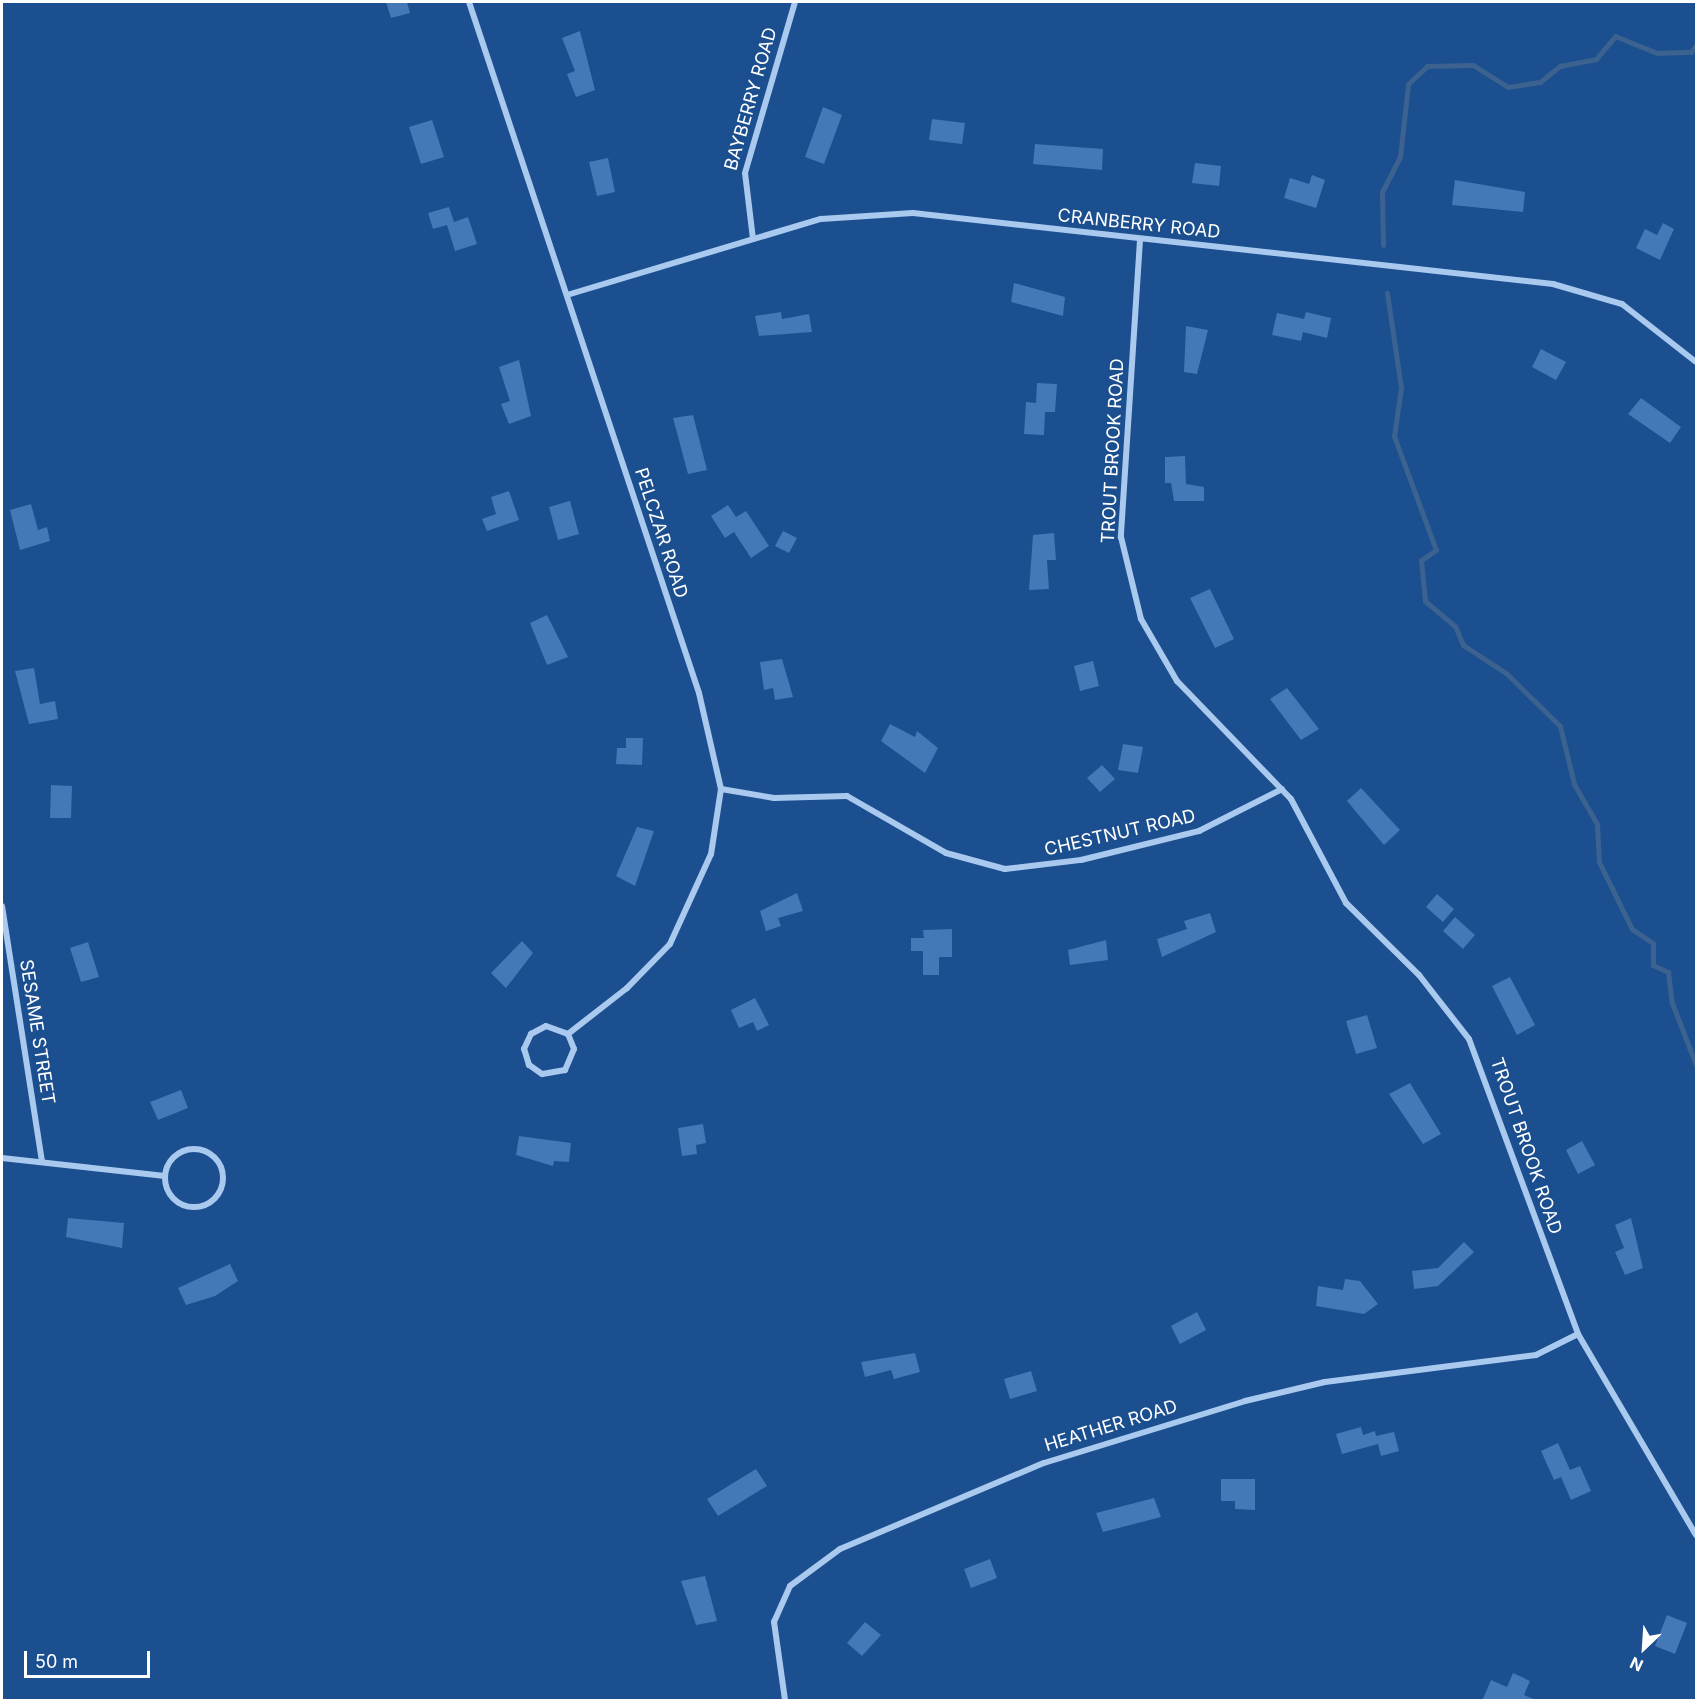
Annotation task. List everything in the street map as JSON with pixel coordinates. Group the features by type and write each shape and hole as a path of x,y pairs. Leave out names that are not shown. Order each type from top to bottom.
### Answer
{"street":[{"name":"PELCZAR ROAD","path":"469,2 699,693 721,789 711,854 685,920 648,969 568,1034"},
{"name":"BAYBERRY ROAD","path":"753,239 745,173 795,2"},
{"name":"CRANBERRY ROAD","path":"567,295 821,219 882,211 1577,289 1622,304 1696,362"},
{"name":"TROUT BROOK ROAD","path":"1140,240 1121,509 1131,593 1177,681 1282,789 1346,903 1441,1001 1479,1057 1578,1334 1696,1535"},
{"name":"CHESTNUT ROAD","path":"721,789 774,798 847,796 946,853 1005,869 1072,862 1199,831 1282,789"},
{"name":"SESAME STREET","path":"2,906 42,1162"},
{"path":"546,1026 568,1034 574,1049 565,1070 542,1074 529,1065 524,1049 531,1034 546,1026"},
{"path":"196,1149 219,1163 223,1181 214,1198 196,1206 178,1202 165,1176 172,1159 196,1149"},
{"path":"2,1158 165,1176"},
{"name":"HEATHER ROAD","path":"785,1701 774,1622 790,1586 840,1549 1044,1462 1245,1401 1325,1382 1536,1355 1578,1334"}],"building":[{"path":"386,2 407,2 410,13 391,18"},
{"path":"580,31 595,90 576,97 567,74 575,71 562,38"},
{"path":"823,107 842,115 824,164 805,157"},
{"path":"932,119 965,123 962,144 929,140"},
{"path":"432,120 444,157 421,164 409,127"},
{"path":"1035,144 1103,149 1102,170 1033,164"},
{"path":"608,158 615,192 597,196 589,162"},
{"path":"1195,163 1221,166 1219,186 1192,183"},
{"path":"1312,175 1325,180 1316,208 1284,198 1290,178 1309,184"},
{"path":"1455,180 1525,192 1523,212 1452,205"},
{"path":"449,207 454,222 468,217 477,244 455,251 447,225 433,229 428,213"},
{"path":"1663,223 1674,229 1660,260 1636,248 1645,229 1657,235"},
{"path":"1014,283 1065,297 1063,316 1011,302"},
{"path":"781,312 782,319 809,314 812,332 759,336 755,316"},
{"path":"1306,312 1331,318 1327,338 1303,332 1301,341 1272,335 1277,313 1304,319"},
{"path":"1186,326 1208,330 1197,374 1184,372"},
{"path":"1541,349 1566,362 1556,380 1532,367"},
{"path":"519,360 531,416 509,424 501,404 510,401 499,367"},
{"path":"1037,383 1057,384 1055,412 1045,412 1044,435 1024,434 1026,402 1036,403"},
{"path":"1641,398 1681,427 1670,443 1628,414"},
{"path":"693,415 707,470 688,474 673,418"},
{"path":"1185,456 1186,484 1204,487 1204,501 1174,501 1171,483 1165,483 1165,457"},
{"path":"509,491 519,520 487,531 482,519 496,514 491,497"},
{"path":"570,501 579,534 558,540 549,507"},
{"path":"31,504 38,530 47,527 50,541 20,550 10,510"},
{"path":"728,505 736,517 746,511 769,546 751,558 734,532 725,538 711,516"},
{"path":"783,531 797,538 789,553 775,546"},
{"path":"1054,533 1056,560 1047,560 1049,589 1029,590 1033,535"},
{"path":"1210,589 1234,639 1215,648 1190,598"},
{"path":"547,615 568,657 547,665 530,623"},
{"path":"782,659 793,697 775,700 773,688 764,690 760,662"},
{"path":"1093,661 1099,686 1080,691 1074,666"},
{"path":"34,668 40,704 55,701 58,719 29,724 15,671"},
{"path":"1287,688 1319,729 1301,740 1270,699"},
{"path":"890,724 915,737 917,731 938,748 925,773 881,741"},
{"path":"626,738 643,738 642,765 616,764 617,748 626,748"},
{"path":"1123,744 1143,747 1138,773 1118,770"},
{"path":"1102,765 1115,779 1100,792 1087,778"},
{"path":"51,785 72,786 71,818 50,818"},
{"path":"1361,788 1400,830 1384,845 1347,801"},
{"path":"637,827 654,831 635,886 616,876"},
{"path":"797,893 803,911 778,918 781,926 766,931 760,911"},
{"path":"1437,894 1454,909 1443,922 1426,907"},
{"path":"1210,913 1216,932 1162,957 1157,939 1187,929 1184,921"},
{"path":"1455,917 1475,935 1463,949 1443,931"},
{"path":"952,929 952,957 939,957 939,975 923,975 923,951 911,951 911,938 924,938 923,930"},
{"path":"1106,940 1108,960 1070,965 1068,950"},
{"path":"522,941 533,953 506,988 491,973"},
{"path":"88,942 99,977 81,982 70,948"},
{"path":"1510,977 1535,1025 1517,1035 1492,986"},
{"path":"755,998 769,1025 757,1031 753,1022 739,1028 731,1010"},
{"path":"1367,1015 1377,1048 1356,1054 1346,1021"},
{"path":"1410,1083 1441,1134 1423,1144 1389,1094"},
{"path":"181,1090 188,1108 158,1120 150,1102"},
{"path":"703,1124 706,1143 696,1145 697,1154 682,1156 678,1128"},
{"path":"519,1136 571,1143 569,1162 554,1161 553,1166 516,1155"},
{"path":"1582,1141 1595,1165 1578,1174 1566,1150"},
{"path":"68,1218 124,1223 122,1248 66,1237"},
{"path":"1631,1218 1643,1268 1625,1275 1615,1252 1624,1248 1615,1225"},
{"path":"1464,1242 1474,1252 1438,1286 1414,1289 1412,1271 1438,1268"},
{"path":"230,1264 238,1281 215,1296 186,1305 178,1288"},
{"path":"1345,1279 1360,1281 1378,1304 1364,1314 1316,1306 1318,1286 1343,1290"},
{"path":"1197,1312 1206,1330 1180,1344 1171,1326"},
{"path":"915,1353 920,1372 894,1379 891,1370 865,1377 861,1362"},
{"path":"1031,1371 1037,1391 1010,1399 1004,1379"},
{"path":"1361,1427 1363,1435 1375,1431 1376,1436 1394,1432 1399,1451 1381,1456 1378,1444 1342,1454 1336,1434"},
{"path":"1558,1443 1570,1470 1580,1466 1591,1491 1571,1500 1561,1477 1554,1480 1541,1451"},
{"path":"756,1469 767,1486 718,1516 707,1499"},
{"path":"1221,1479 1255,1479 1255,1510 1235,1509 1235,1501 1221,1501"},
{"path":"1154,1498 1161,1517 1103,1532 1096,1513"},
{"path":"990,1559 997,1578 971,1588 964,1569"},
{"path":"705,1576 717,1621 696,1625 681,1581"},
{"path":"1667,1615 1687,1623 1675,1654 1655,1646"},
{"path":"865,1622 881,1635 862,1656 847,1643"},
{"path":"1513,1673 1530,1681 1524,1695 1538,1701 1482,1701 1491,1680 1507,1687"}],"waterway":[{"path":"1383,245 1382,192 1400,157 1408,84 1427,66 1473,65 1508,87 1540,82 1560,66 1596,59 1615,36 1657,53 1691,52 1696,45"},
{"path":"1387,293 1401,388 1394,436 1436,550 1421,560 1425,601 1455,626 1463,645 1506,673 1560,726 1574,784 1597,824 1599,862 1632,929 1653,943 1653,965 1668,972 1672,1003 1696,1065"}]}
